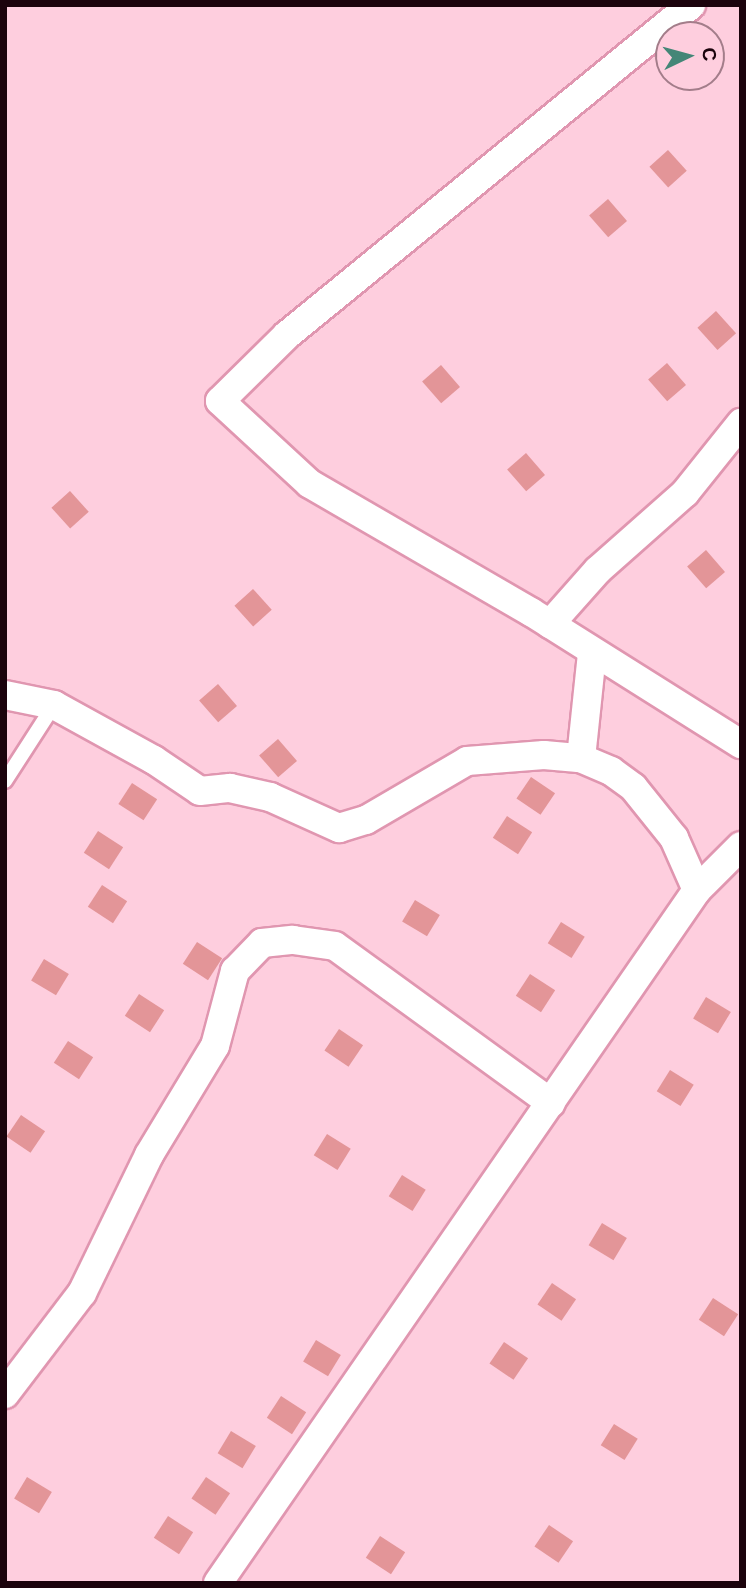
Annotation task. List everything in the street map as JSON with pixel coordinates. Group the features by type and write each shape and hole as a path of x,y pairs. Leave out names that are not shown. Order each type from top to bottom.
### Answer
{"street":[{"path":"691,5 475,178 414,236 287,335 220,401 310,484 550,624 592,654 741,744"},
{"path":"550,624 598,570 685,493 741,423"},
{"path":"581,758 592,654"},
{"path":"5,695 54,705 155,760 200,791 230,788 270,797 339,828 366,820 467,761 544,755 581,758 611,771 633,787 674,838 697,890"},
{"path":"218,1583 697,890 741,846"},
{"path":"5,1394 82,1293 149,1155 215,1046 235,971 262,943 293,940 335,946 551,1103"}],"lane":[{"path":"5,781 54,705"}],"building":[{"path":"668,150 687,171 668,188 649,167"},
{"path":"608,199 627,221 608,237 589,215"},
{"path":"716,311 736,333 717,350 697,328"},
{"path":"667,363 686,385 667,401 648,379"},
{"path":"441,365 460,387 441,403 422,381"},
{"path":"526,453 545,475 526,491 507,469"},
{"path":"70,491 89,512 70,529 51,508"},
{"path":"706,550 725,572 706,588 687,566"},
{"path":"253,589 272,610 253,627 234,606"},
{"path":"218,684 237,706 218,722 199,700"},
{"path":"278,739 297,761 278,777 259,755"},
{"path":"531,777 555,793 541,815 516,799"},
{"path":"132,783 157,799 144,820 118,804"},
{"path":"507,816 532,832 518,854 493,838"},
{"path":"98,831 123,847 109,869 84,853"},
{"path":"102,885 127,901 113,923 88,907"},
{"path":"415,900 440,915 427,936 402,921"},
{"path":"561,922 585,937 571,958 548,943"},
{"path":"197,942 222,958 208,980 183,964"},
{"path":"44,959 69,974 56,995 31,980"},
{"path":"530,974 555,990 541,1012 516,996"},
{"path":"139,994 164,1010 150,1032 125,1016"},
{"path":"706,997 731,1012 718,1033 693,1018"},
{"path":"339,1029 363,1045 349,1067 324,1051"},
{"path":"68,1041 93,1057 79,1079 54,1063"},
{"path":"670,1070 694,1085 680,1106 657,1091"},
{"path":"21,1115 45,1131 31,1153 6,1137"},
{"path":"327,1134 351,1149 337,1170 314,1155"},
{"path":"402,1175 426,1190 412,1211 389,1196"},
{"path":"602,1223 627,1238 613,1260 589,1245"},
{"path":"552,1283 576,1299 562,1321 537,1305"},
{"path":"713,1298 738,1314 724,1336 699,1320"},
{"path":"316,1340 341,1355 328,1376 303,1361"},
{"path":"504,1342 528,1358 514,1380 489,1364"},
{"path":"281,1396 306,1412 292,1434 267,1418"},
{"path":"614,1424 638,1439 624,1460 601,1445"},
{"path":"231,1431 256,1446 242,1468 218,1453"},
{"path":"27,1477 52,1492 39,1513 14,1498"},
{"path":"206,1477 230,1493 216,1515 191,1499"},
{"path":"168,1516 193,1532 179,1554 154,1538"},
{"path":"549,1525 573,1541 559,1563 534,1547"},
{"path":"380,1536 405,1552 391,1574 366,1558"}]}
